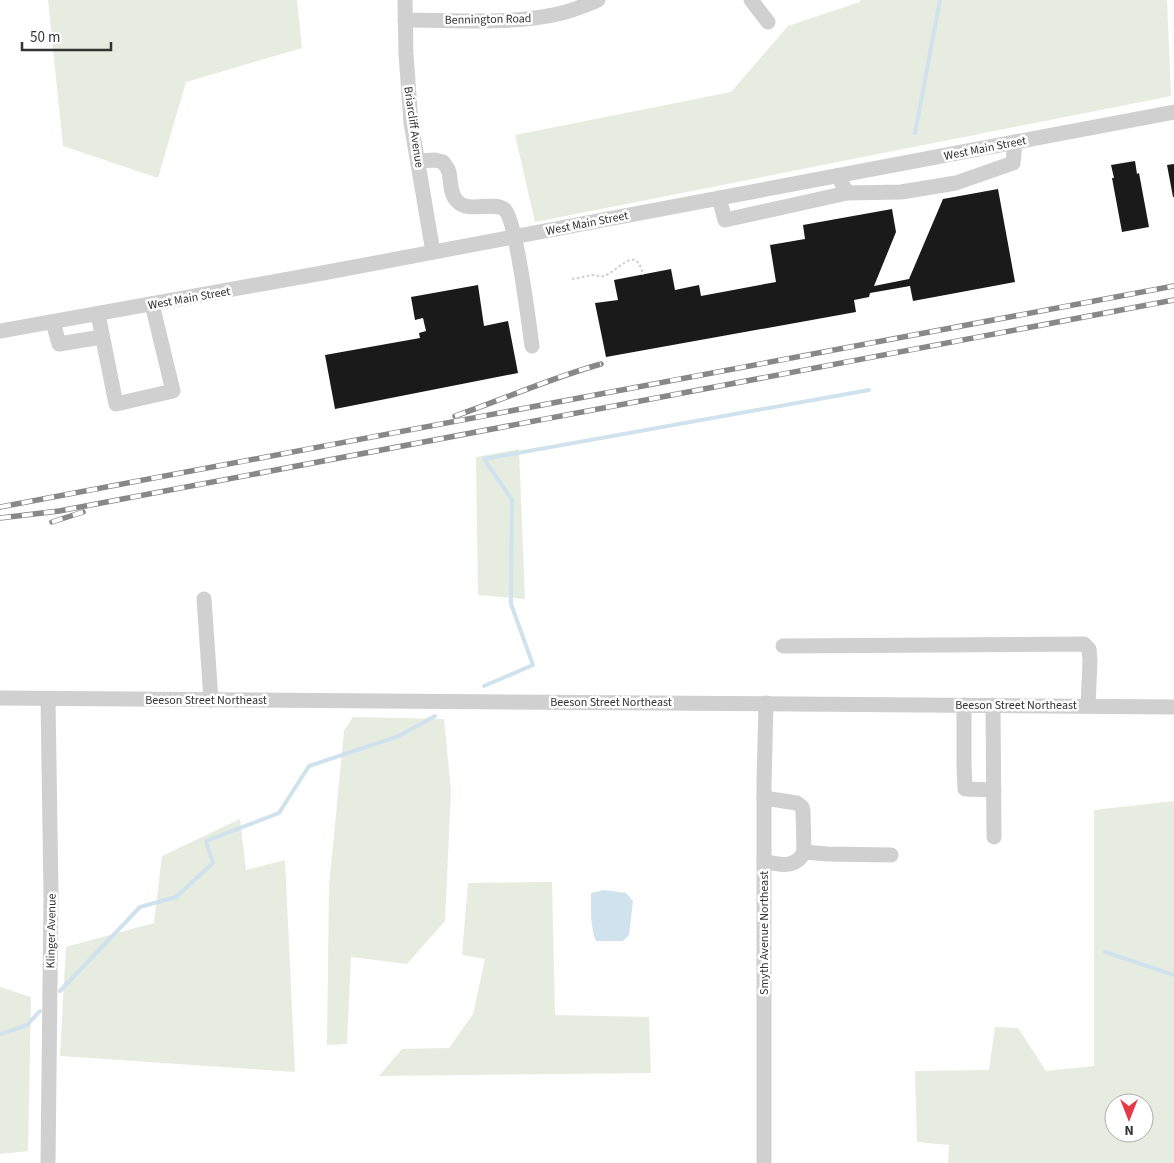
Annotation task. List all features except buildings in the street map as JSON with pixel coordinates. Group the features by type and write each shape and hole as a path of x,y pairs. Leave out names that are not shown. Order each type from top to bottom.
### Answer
{"street":[{"name":"Briarcliff Avenue","path":"405,0 408,95 411,123 433,252"},
{"name":"Bennington Road","path":"405,20 497,21 523,19 561,14 598,0"},
{"path":"751,0 768,22"},
{"name":"West Main Street","path":"0,332 1174,112"},
{"path":"719,198 725,220 847,193 901,192 956,183 1013,163 1014,142"},
{"path":"418,161 435,160 443,162 448,170 453,196 458,203 471,207 498,207 509,216 515,236 532,346"},
{"path":"838,176 847,193"},
{"path":"98,314 116,404 174,391 152,304"},
{"path":"53,322 60,344 102,336"},
{"path":"204,599 211,700"},
{"path":"783,646 1084,644 1089,649 1090,661 1088,706"},
{"name":"Beeson Street Northeast","path":"0,698 1174,706"},
{"name":"Klinger Avenue","path":"48,699 51,894 48,1163"},
{"name":"Smyth Avenue Northeast","path":"764,1163 764,798 766,703"},
{"path":"964,705 965,790 994,790"},
{"path":"993,705 994,837"},
{"path":"764,798 797,803 802,807 804,852 797,862 774,864 764,861"},
{"path":"804,852 891,855"}],"path":[{"path":"572,279 592,275 604,276 612,272 623,262 630,260 636,261 640,265 642,275"}],"shaded area":[{"path":"48,0 297,0 302,48 186,82 158,178 63,146"},
{"path":"860,0 1167,0 1171,96 535,222 515,135 731,92 788,26 860,2"},
{"path":"519,449 525,599 478,595 476,457"},
{"path":"353,717 444,719 451,790 445,921 407,964 351,957 347,1044 327,1045 329,887 344,731"},
{"path":"1174,801 1174,1163 948,1163 949,1145 917,1142 915,1071 989,1070 995,1027 1018,1028 1046,1071 1094,1066 1094,810"},
{"path":"240,819 246,870 285,860 295,1072 60,1056 66,947 154,923 162,856"},
{"path":"552,882 555,1015 649,1017 651,1073 379,1076 402,1049 449,1048 473,1014 485,959 462,955 468,883"},
{"path":"0,987 31,997 28,1151 0,1154"}],"water":[{"path":"604,890 626,893 633,901 629,935 623,941 596,941 594,936 591,893"}],"waterway":[{"path":"915,133 940,0"},
{"path":"484,686 533,665 511,604 512,500 484,459 869,390"},
{"path":"60,991 140,907 176,897 213,863 206,841 279,813 309,766 399,736 435,716"},
{"path":"1105,952 1174,975"},
{"path":"0,1034 27,1025 40,1011"}],"railway":[{"path":"0,507 1174,286"},
{"path":"0,518 59,511 1174,300"},
{"path":"455,416 601,364"},
{"path":"52,522 83,512"}]}
